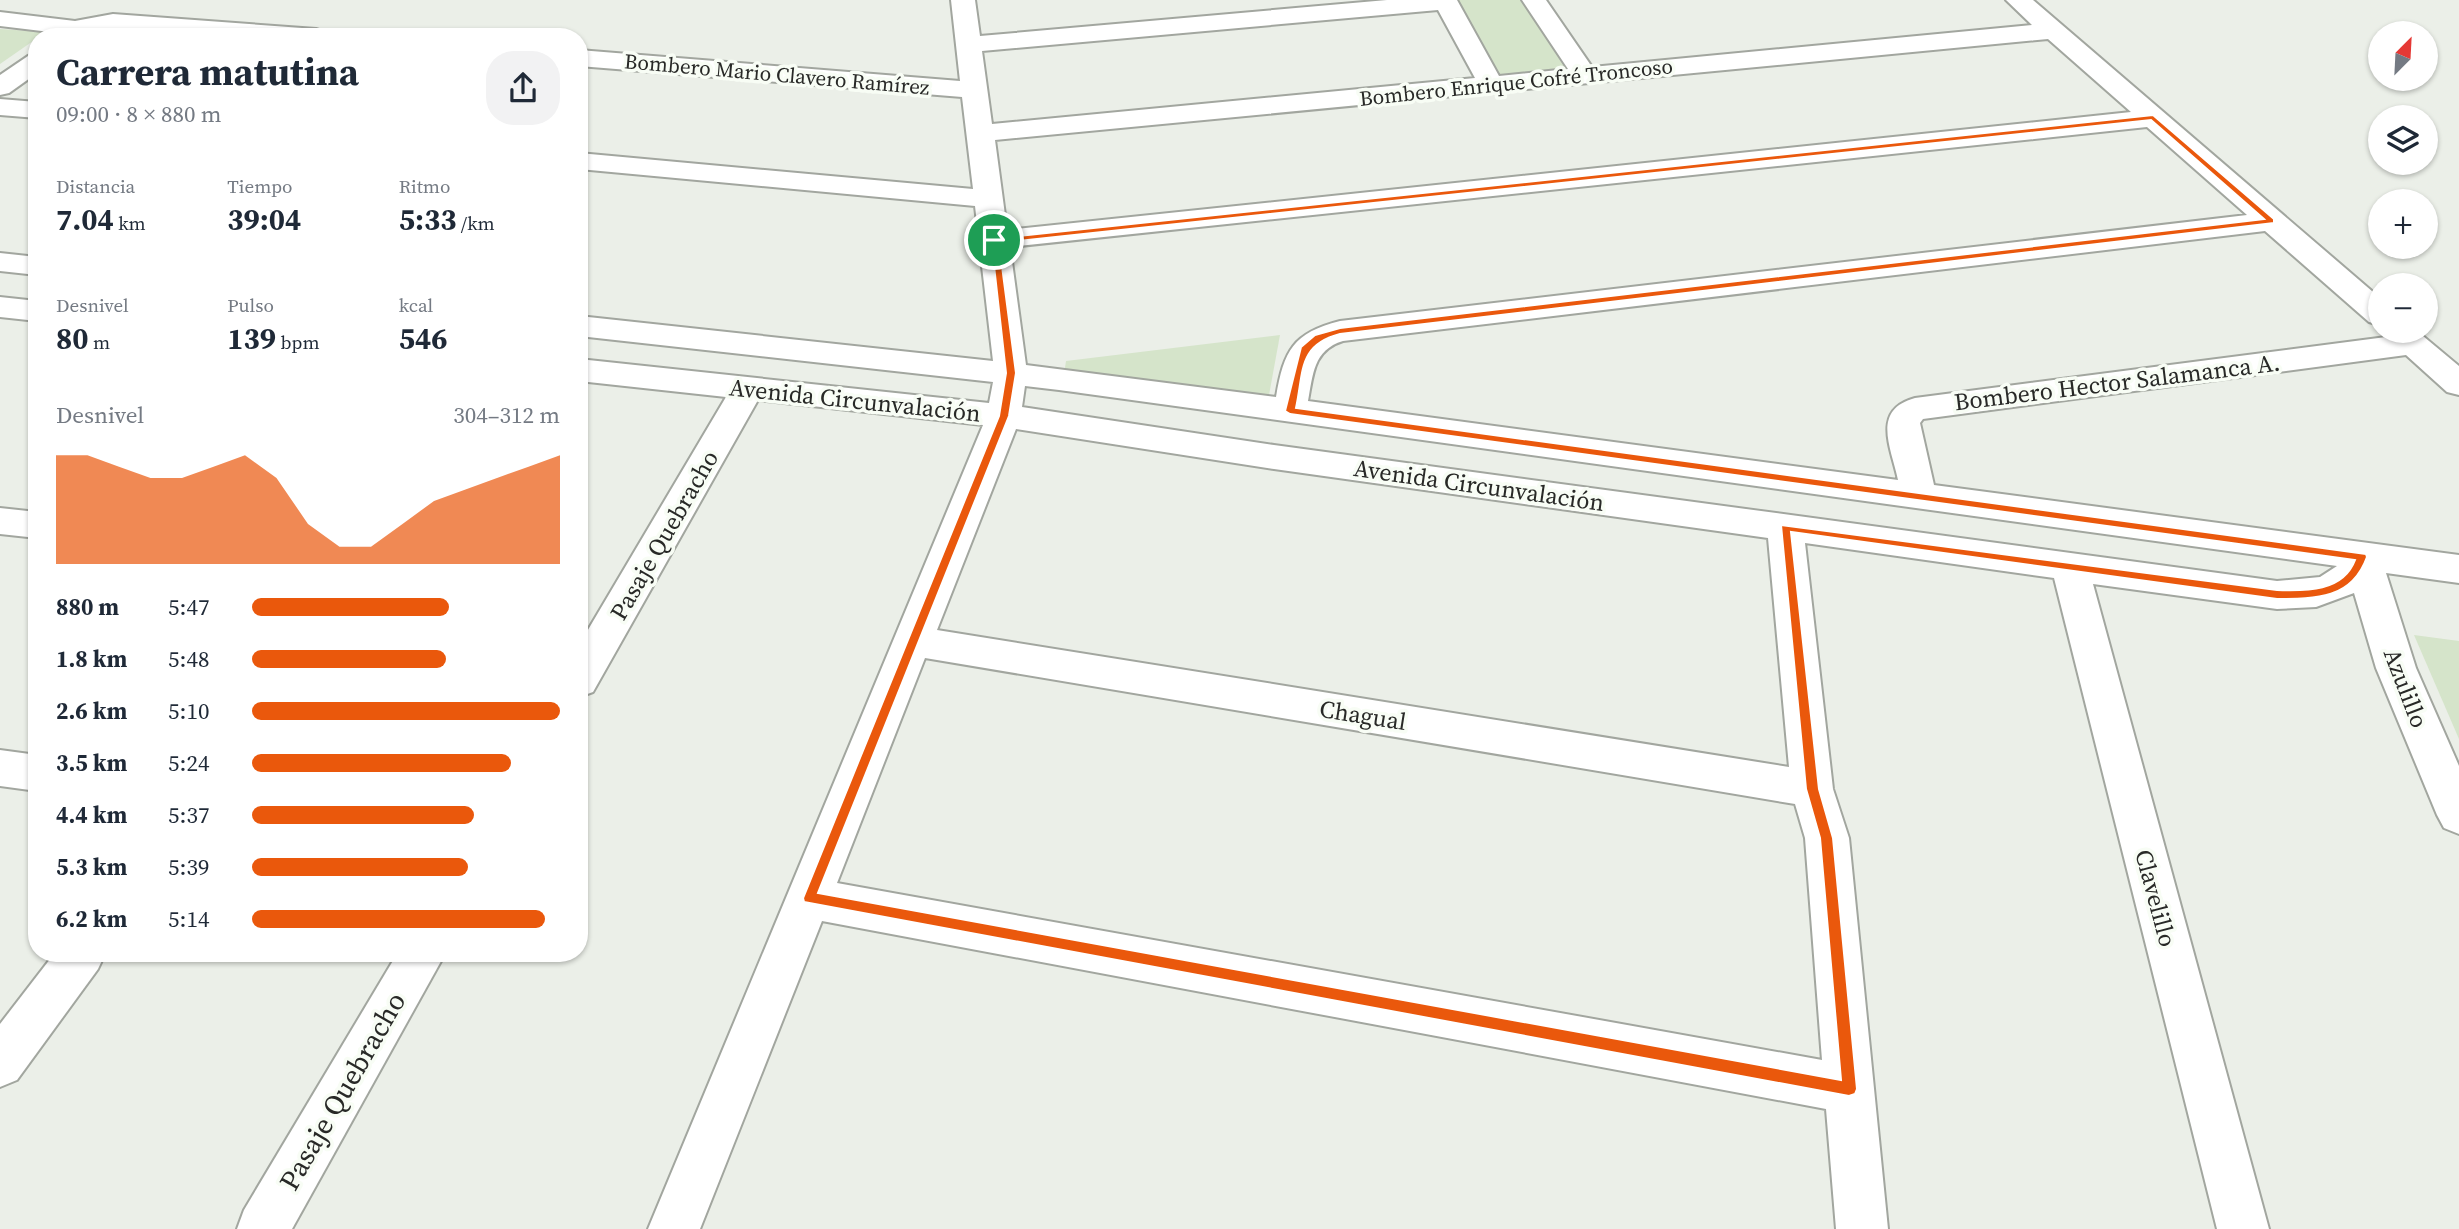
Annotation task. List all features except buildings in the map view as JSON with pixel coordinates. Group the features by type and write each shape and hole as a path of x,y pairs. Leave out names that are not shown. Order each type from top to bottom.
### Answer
{"street":[{"path":"676,1229 1004,416 1011,373 963,0"},
{"path":"1534,0 1585,75"},
{"path":"2018,0 2368,305"},
{"path":"969,45 1445,1 1491,85"},
{"path":"0,19 51,28"},
{"path":"86,28 113,20 209,28"},
{"name":"Bombero Enrique Cofré Troncoso","path":"980,133 2053,31"},
{"name":"Bombero Mario Clavero Ramírez","path":"588,59 975,90"},
{"path":"0,87 28,67"},
{"path":"0,107 28,109"},
{"path":"994,240 2153,118"},
{"path":"588,162 989,199"},
{"path":"1290,411 1304,349 1318,337 1340,331 2271,221"},
{"path":"0,262 28,265"},
{"path":"0,307 28,310"},
{"name":"Avenida Circunvalación","path":"588,327 1011,373 2459,569"},
{"name":"Bombero Hector Salamanca A.","path":"1919,496 1903,423 1908,414 1915,410 2368,343"},
{"path":"2413,343 2459,384"},
{"name":"Avenida Circunvalación","path":"588,371 1004,416 2264,593 2313,595 2346,581 2357,571 2362,557"},
{"name":"Pasaje Quebracho","path":"588,665 748,388"},
{"path":"0,521 28,524"},
{"path":"1785,527 1812,789 1827,838 1862,1229"},
{"name":"Azulillo","path":"2362,557 2396,668 2459,815"},
{"name":"Clavelillo","path":"2070,567 2243,1229"},
{"name":"Chagual","path":"913,641 1812,789"},
{"path":"0,768 28,772"},
{"path":"809,898 1849,1089"},
{"path":"0,1063 76,962"},
{"name":"Pasaje Quebracho","path":"263,1229 417,962"}],"green space":[{"path":"1456,0 1523,0 1570,71 1500,77"},
{"path":"0,29 28,31 28,45 0,64"},
{"path":"1280,335 1269,395 1064,374 1066,361"},
{"path":"2414,635 2459,641 2459,739"}],"route":[{"path":"2153,118 2271,221 1340,331 1318,337 1304,349 1290,411 2362,557 2357,571 2330,590 2313,595 2277,594 1785,527 1812,789 1827,838 1849,1089 809,898 1004,416 1011,373 994,240 2153,118"}]}
